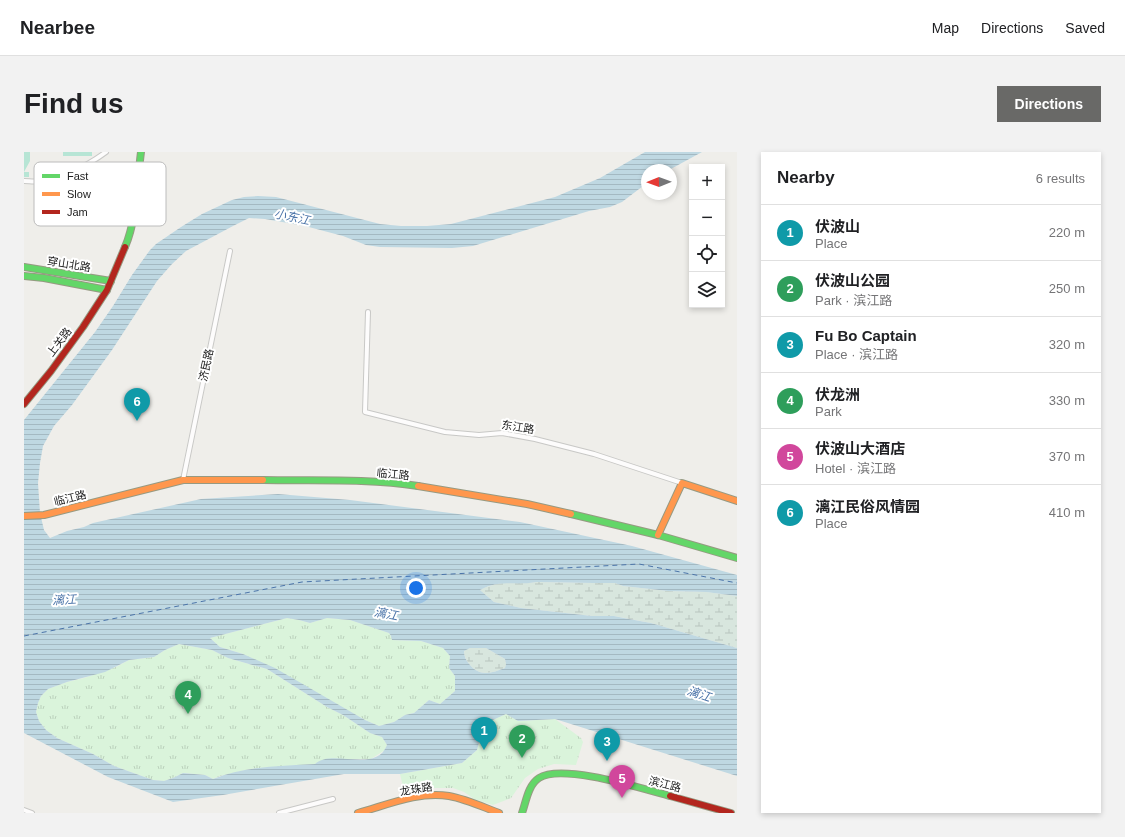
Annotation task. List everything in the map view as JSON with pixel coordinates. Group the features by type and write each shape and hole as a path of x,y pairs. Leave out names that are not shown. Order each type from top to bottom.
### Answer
{"street":[{"path":"91,162 106,152"},
{"name":"上关路","path":"140,162 141,152"},
{"name":"上关路","path":"24,404 83,327 107,290 128,240 131,226"},
{"name":"济民路","path":"183,480 230,251"},
{"name":"穿山北路","path":"24,267 111,281"},
{"name":"穿山北路","path":"24,276 44,278 107,290"},
{"name":"东江路","path":"368,312 365,412 445,432 479,435 502,432 535,439 594,454 737,501"},
{"name":"临江路","path":"24,516 44,515 183,480 350,481 404,484 527,504 658,535 737,558"},
{"path":"658,535 682,483"},
{"name":"滨江路","path":"522,813 532,786 538,779 549,774 563,773 594,777 690,800 731,813"},
{"name":"龙珠路","path":"358,813 405,799 435,795 449,796 465,800 499,813"},
{"path":"279,813 333,799"},
{"path":"24,810 32,813"}],"green space":[{"path":"24,152 30,152 30,161 24,172"},
{"path":"63,152 92,152 92,156 63,156"},
{"path":"24,172 29,172 29,177 24,177"},
{"path":"500,583 615,583 623,586 668,591 706,592 737,596 737,648 651,623 614,616 592,616 521,608 494,602 480,590"},
{"path":"287,618 310,623 327,618 350,620 389,633 392,640 421,641 443,648 450,656 449,668 455,676 455,691 440,704 429,700 414,713 405,715 394,722 379,726 365,720 243,654 220,647 210,638"},
{"path":"179,644 212,650 228,658 267,669 370,733 382,737 387,745 385,750 371,759 333,759 315,764 250,769 213,779 205,775 183,773 164,781 153,780 114,766 93,754 57,738 46,730 39,721 36,712 38,703 41,696 48,689 116,667 129,660 154,657"},
{"path":"470,648 486,648 505,659 505,668 486,673 482,673 474,669 466,660 465,656 464,650"},
{"path":"506,714 518,721 555,719 581,738 583,742 576,765 554,764 538,769 525,778 511,798 493,805 474,799 464,792 453,788 425,788 404,791 400,774 462,763 477,750 484,724"}],"water":[{"path":"645,152 702,152 677,166 677,164 641,164 641,188 622,202 610,207 589,211 473,246 452,248 380,247 366,245 343,236 305,226 265,219 249,218 186,251 157,281 112,350 72,405 54,426 43,446 38,483 40,513 44,530 50,538 93,523 201,499 278,494 350,500 520,522 632,546 737,575 737,596 706,592 668,591 623,586 615,583 536,582 501,584 480,590 494,602 521,608 592,616 614,616 651,623 737,648 737,776 555,719 518,721 506,714 484,724 477,750 462,763 400,774 344,774 173,802 108,777 24,733 24,420 95,332 150,250 156,244 202,214 232,200 244,197 276,197 380,224 427,226 451,224 555,197 600,178","holes":["287,618 310,623 327,618 350,620 389,633 392,640 421,641 443,648 450,656 449,668 455,676 455,691 440,704 429,700 414,713 405,715 394,722 379,726 365,720 275,668 243,654 220,647 210,638","179,644 212,650 228,658 267,669 370,733 382,737 387,745 381,753 374,758 364,760 332,758 315,764 276,766 238,771 213,779 205,775 183,773 164,781 153,780 114,766 93,754 57,738 46,730 39,721 36,712 38,703 41,696 48,689 67,682 105,672 129,660 154,657","470,648 486,648 505,659 505,668 482,673 474,669 466,660 464,651"]}],"ferry route":[{"path":"24,636 302,582 639,564 737,583"}],"traffic: fast":[{"path":"140,162 141,152"},
{"path":"125,247 132,226"},
{"path":"24,267 111,281"},
{"path":"24,276 44,278 107,290"},
{"path":"263,480 340,480 399,483 418,486"},
{"path":"571,514 658,535 737,558"},
{"path":"522,813 532,785 539,778 550,774 583,775 623,783 670,796"}],"traffic: slow":[{"path":"24,516 44,515 183,480 263,480"},
{"path":"658,535 682,483 737,501"},
{"path":"418,486 527,504 571,514"},
{"path":"358,813 426,795 449,796 462,799 499,813"}],"traffic: jam":[{"path":"24,404 51,371 83,327 107,290 125,247"},
{"path":"670,796 731,813"}],"place":[{"name":"漓江民俗风情园","path":"137,421"},
{"name":"伏龙洲","path":"188,714"},
{"name":"伏波山","path":"484,750"},
{"name":"伏波山公园","path":"522,758"},
{"name":"Fu Bo Captain","path":"607,761"},
{"name":"伏波山大酒店","path":"622,798"}],"water label":[{"name":"小东江","path":"292,217"},
{"name":"漓江","path":"64,600"},
{"name":"漓江","path":"386,614"},
{"name":"漓江","path":"699,694"}]}
